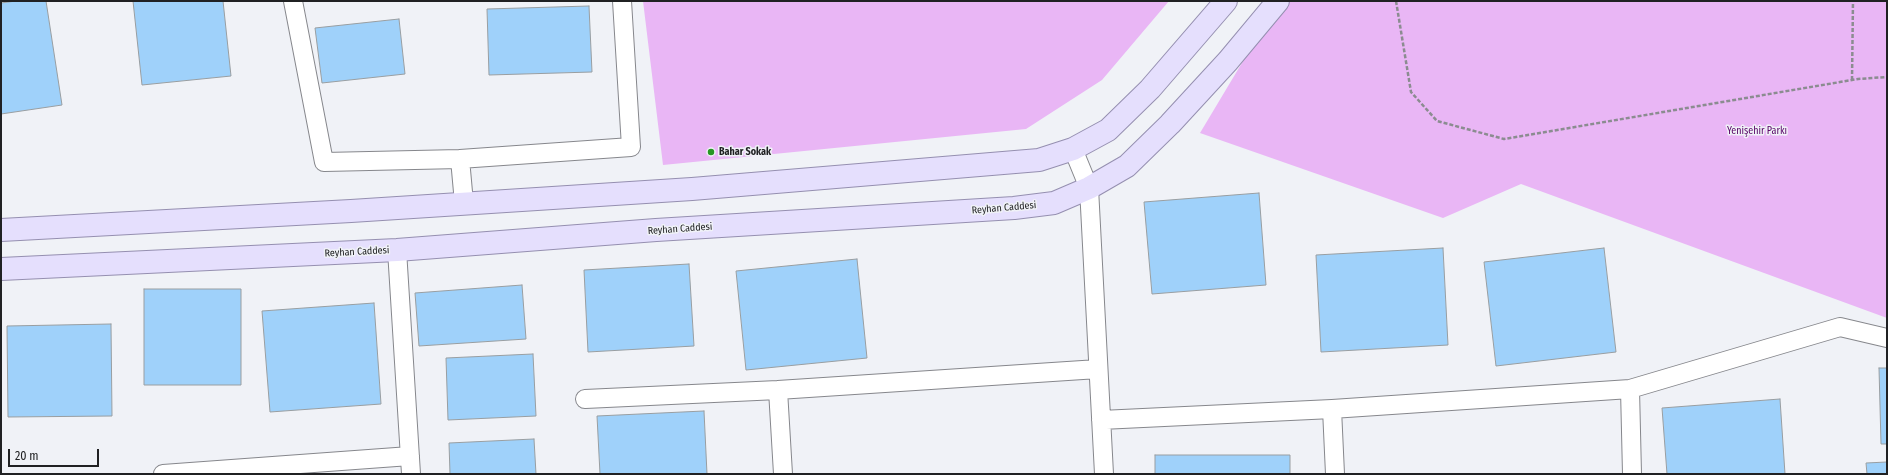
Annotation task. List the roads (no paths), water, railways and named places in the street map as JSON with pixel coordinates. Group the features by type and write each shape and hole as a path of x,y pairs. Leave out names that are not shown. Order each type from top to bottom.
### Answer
{"main road":[{"path":"1,230 684,189 1039,160 1073,149 1108,130 1150,89 1226,1"},
{"name":"Reyhan Caddesi","path":"9,269 398,250 656,230 1014,208 1054,203 1089,188 1127,166 1170,124 1228,62 1278,1"},
{"path":"1,282 9,269"}],"lane":[{"path":"293,1 324,162 460,159 631,147 622,1"},
{"path":"1073,149 1089,188 1104,474"},
{"path":"460,159 464,203"},
{"path":"398,250 411,474"},
{"path":"1101,420 1332,409 1630,389 1840,327 1887,338"},
{"path":"585,400 778,390 1098,369"},
{"path":"1630,389 1632,474"},
{"path":"778,390 783,474"},
{"path":"1332,409 1335,474"},
{"path":"163,474 410,456"}],"place":[{"name":"Bahar Sokak","path":"711,152"}],"park label":[{"name":"Yenişehir Parkı","path":"1757,131"}]}
